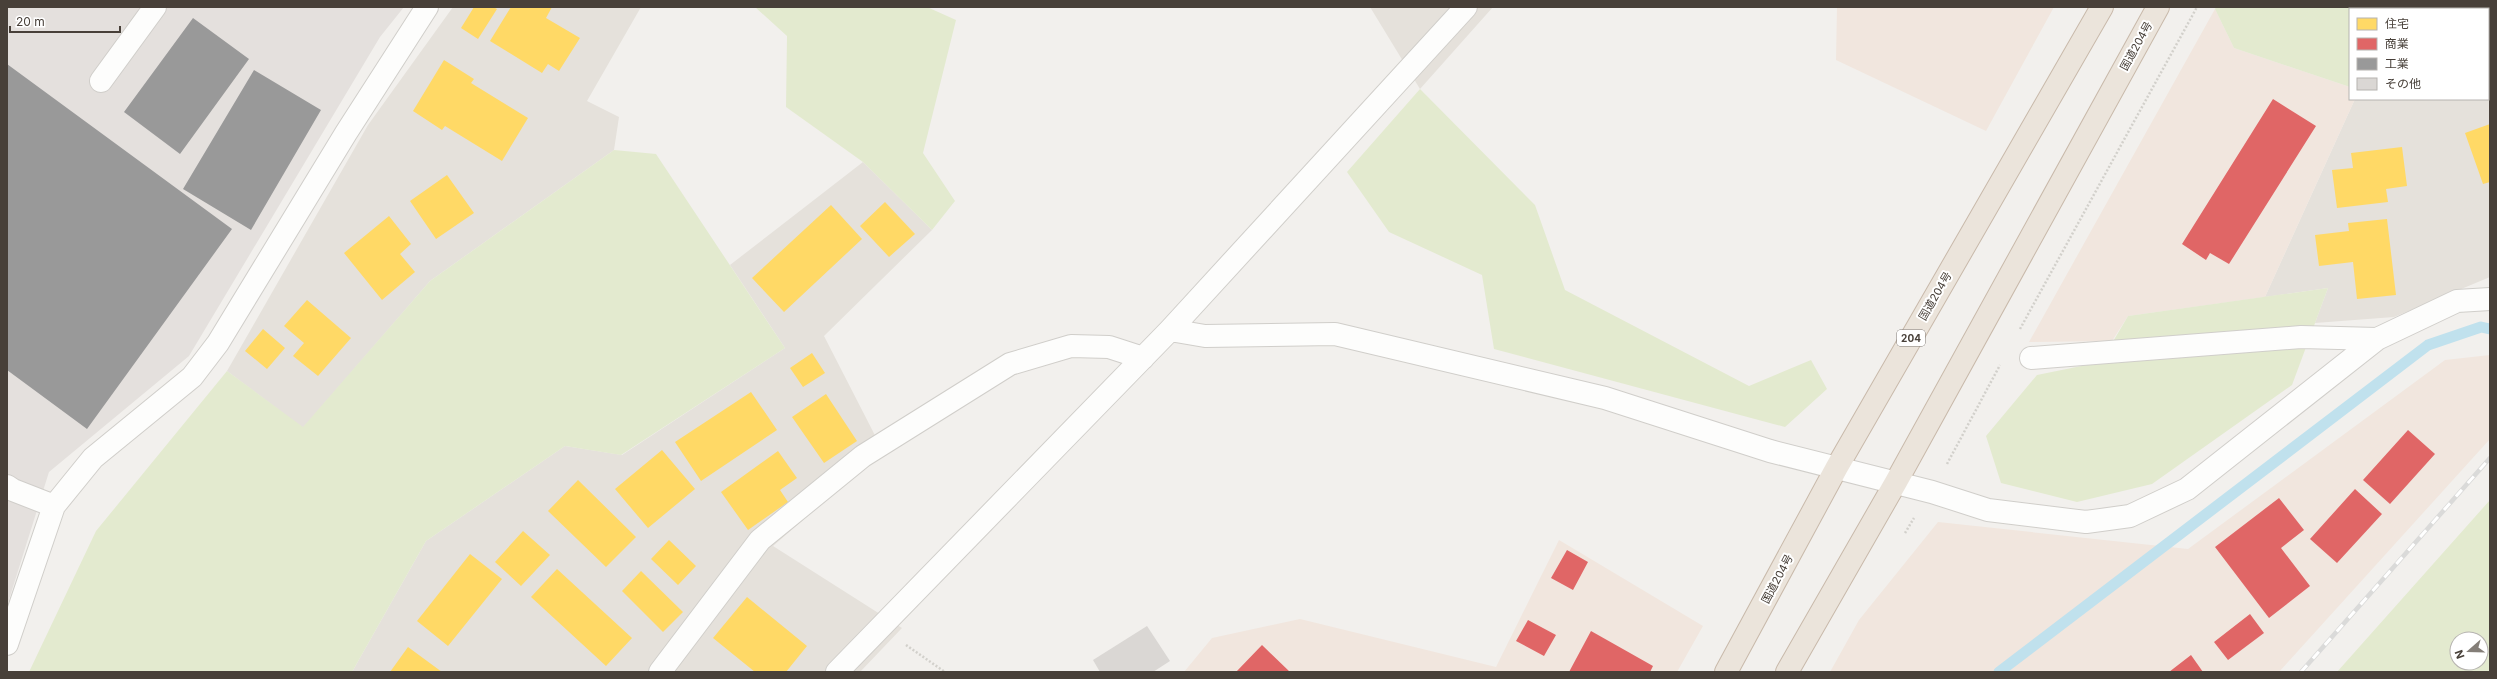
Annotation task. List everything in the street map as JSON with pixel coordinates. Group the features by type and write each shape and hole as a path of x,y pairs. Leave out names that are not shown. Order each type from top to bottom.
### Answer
{"highway":[{"name":"国道204号","path":"1726,672 1837,467 2102,7"},
{"name":"国道204号","path":"1787,672 1896,482 2158,7"}],"street":[{"path":"101,81 155,7"},
{"path":"7,644 54,506 94,458 192,377 218,343 342,140 427,7"},
{"path":"837,672 1170,330 1466,7"},
{"path":"1170,330 1205,336 1336,334 1605,398 1770,451 1896,482 1988,510 2086,522 2130,516 2187,489 2377,339 2457,301 2490,289"},
{"path":"2457,301 2490,300"},
{"path":"2031,358 2301,337 2377,339"},
{"path":"660,672 760,540 863,456 1010,364 1071,346 1109,347 1142,358"},
{"path":"7,486 13,490 54,506"}],"path":[{"path":"881,627 945,672"}],"shaded area":[{"path":"7,7 404,7 380,37 189,356 49,472 7,606"},
{"path":"453,7 641,7 587,101 619,117 614,150 430,281 303,428 227,371 368,125"},
{"path":"1370,7 1493,7 1420,89"},
{"path":"1837,7 2054,7 1986,131 1836,60"},
{"path":"2372,7 2447,7 2444,8"},
{"path":"2215,9 2234,48 2349,87 2349,100 2355,100 2265,297 2128,316 2112,341 2029,342"},
{"path":"2489,66 2490,277 2394,317 2315,323 2328,288 2265,297 2355,100 2489,100"},
{"path":"863,162 932,230 824,336 883,451 773,546 902,628 860,672 352,672 426,541 565,446 622,455 785,348 730,265"},
{"path":"2490,355 2490,439 2279,672 1830,672 1859,620 1938,522 2188,549 2445,360"},
{"path":"1559,540 1703,626 1677,672 1184,672 1212,638 1300,619 1496,667"}],"green space":[{"path":"755,7 927,7 956,20 923,153 955,201 932,230 863,162 786,107 787,36"},
{"path":"2216,7 2376,8 2349,8 2349,87 2234,48 2215,9"},
{"path":"2490,7 2490,65 2489,8 2444,8"},
{"path":"1420,89 1535,205 1565,290 1749,386 1811,360 1827,389 1785,427 1494,349 1482,275 1389,232 1347,172"},
{"path":"614,150 656,154 785,348 621,455 565,446 426,541 352,672 29,672 96,531 227,371 303,427 430,281"},
{"path":"2328,288 2292,385 2152,484 2077,502 2001,483 1986,436 2037,375 2101,362 2128,316"},
{"path":"2490,500 2490,672 2337,672"}],"building: 住宅":[{"path":"474,7 493,7 497,9 478,39 461,28"},
{"path":"511,7 552,7 546,18 580,38 559,71 548,64 542,73 490,41"},
{"path":"444,60 474,79 471,83 528,118 502,161 445,126 442,130 413,111"},
{"path":"2490,124 2490,182 2483,184 2465,133"},
{"path":"2402,147 2407,186 2386,189 2388,202 2337,208 2332,170 2353,168 2351,153"},
{"path":"447,175 474,213 436,239 410,201"},
{"path":"885,202 915,234 889,257 860,226"},
{"path":"831,205 862,239 784,312 752,278"},
{"path":"389,216 411,244 400,254 415,272 382,300 344,253"},
{"path":"2387,219 2396,295 2357,299 2353,262 2319,266 2315,235 2349,231 2348,223"},
{"path":"307,300 351,338 318,376 293,356 304,343 284,326"},
{"path":"263,329 285,348 267,369 245,351"},
{"path":"812,353 825,373 803,387 790,368"},
{"path":"751,392 777,430 701,481 675,442"},
{"path":"826,394 857,441 824,463 792,417"},
{"path":"662,450 695,489 648,528 615,489"},
{"path":"778,451 797,478 780,490 788,502 748,530 721,492"},
{"path":"578,480 636,537 606,567 548,511"},
{"path":"523,531 550,555 521,586 495,562"},
{"path":"669,540 696,566 678,585 651,559"},
{"path":"470,554 502,579 448,646 417,621"},
{"path":"557,569 632,638 606,666 531,597"},
{"path":"641,571 683,612 663,632 622,591"},
{"path":"747,597 807,646 786,672 755,672 713,638"},
{"path":"408,647 442,672 390,672"}],"building: 商業":[{"path":"2273,99 2316,126 2229,264 2210,253 2206,260 2182,244"},
{"path":"2408,430 2435,454 2390,504 2363,480"},
{"path":"2355,489 2382,514 2337,563 2310,539"},
{"path":"2279,498 2304,530 2281,548 2310,586 2269,618 2215,547"},
{"path":"1567,550 1588,562 1573,590 1551,578"},
{"path":"2250,614 2264,633 2228,660 2214,642"},
{"path":"1528,620 1556,635 1544,656 1516,641"},
{"path":"1591,631 1653,666 1650,672 1569,672"},
{"path":"1262,645 1290,672 1236,672"},
{"path":"2191,655 2203,672 2169,672"}],"building: 工業":[{"path":"193,18 249,59 180,154 124,112"},
{"path":"7,64 232,229 87,429 7,370"},
{"path":"254,70 321,110 251,230 183,189"}],"building: その他":[{"path":"1147,626 1170,661 1153,672 1100,672 1093,660"}],"waterway":[{"path":"1999,672 2428,345 2481,327 2490,329"}],"railway":[{"path":"2301,672 2490,458"}]}
